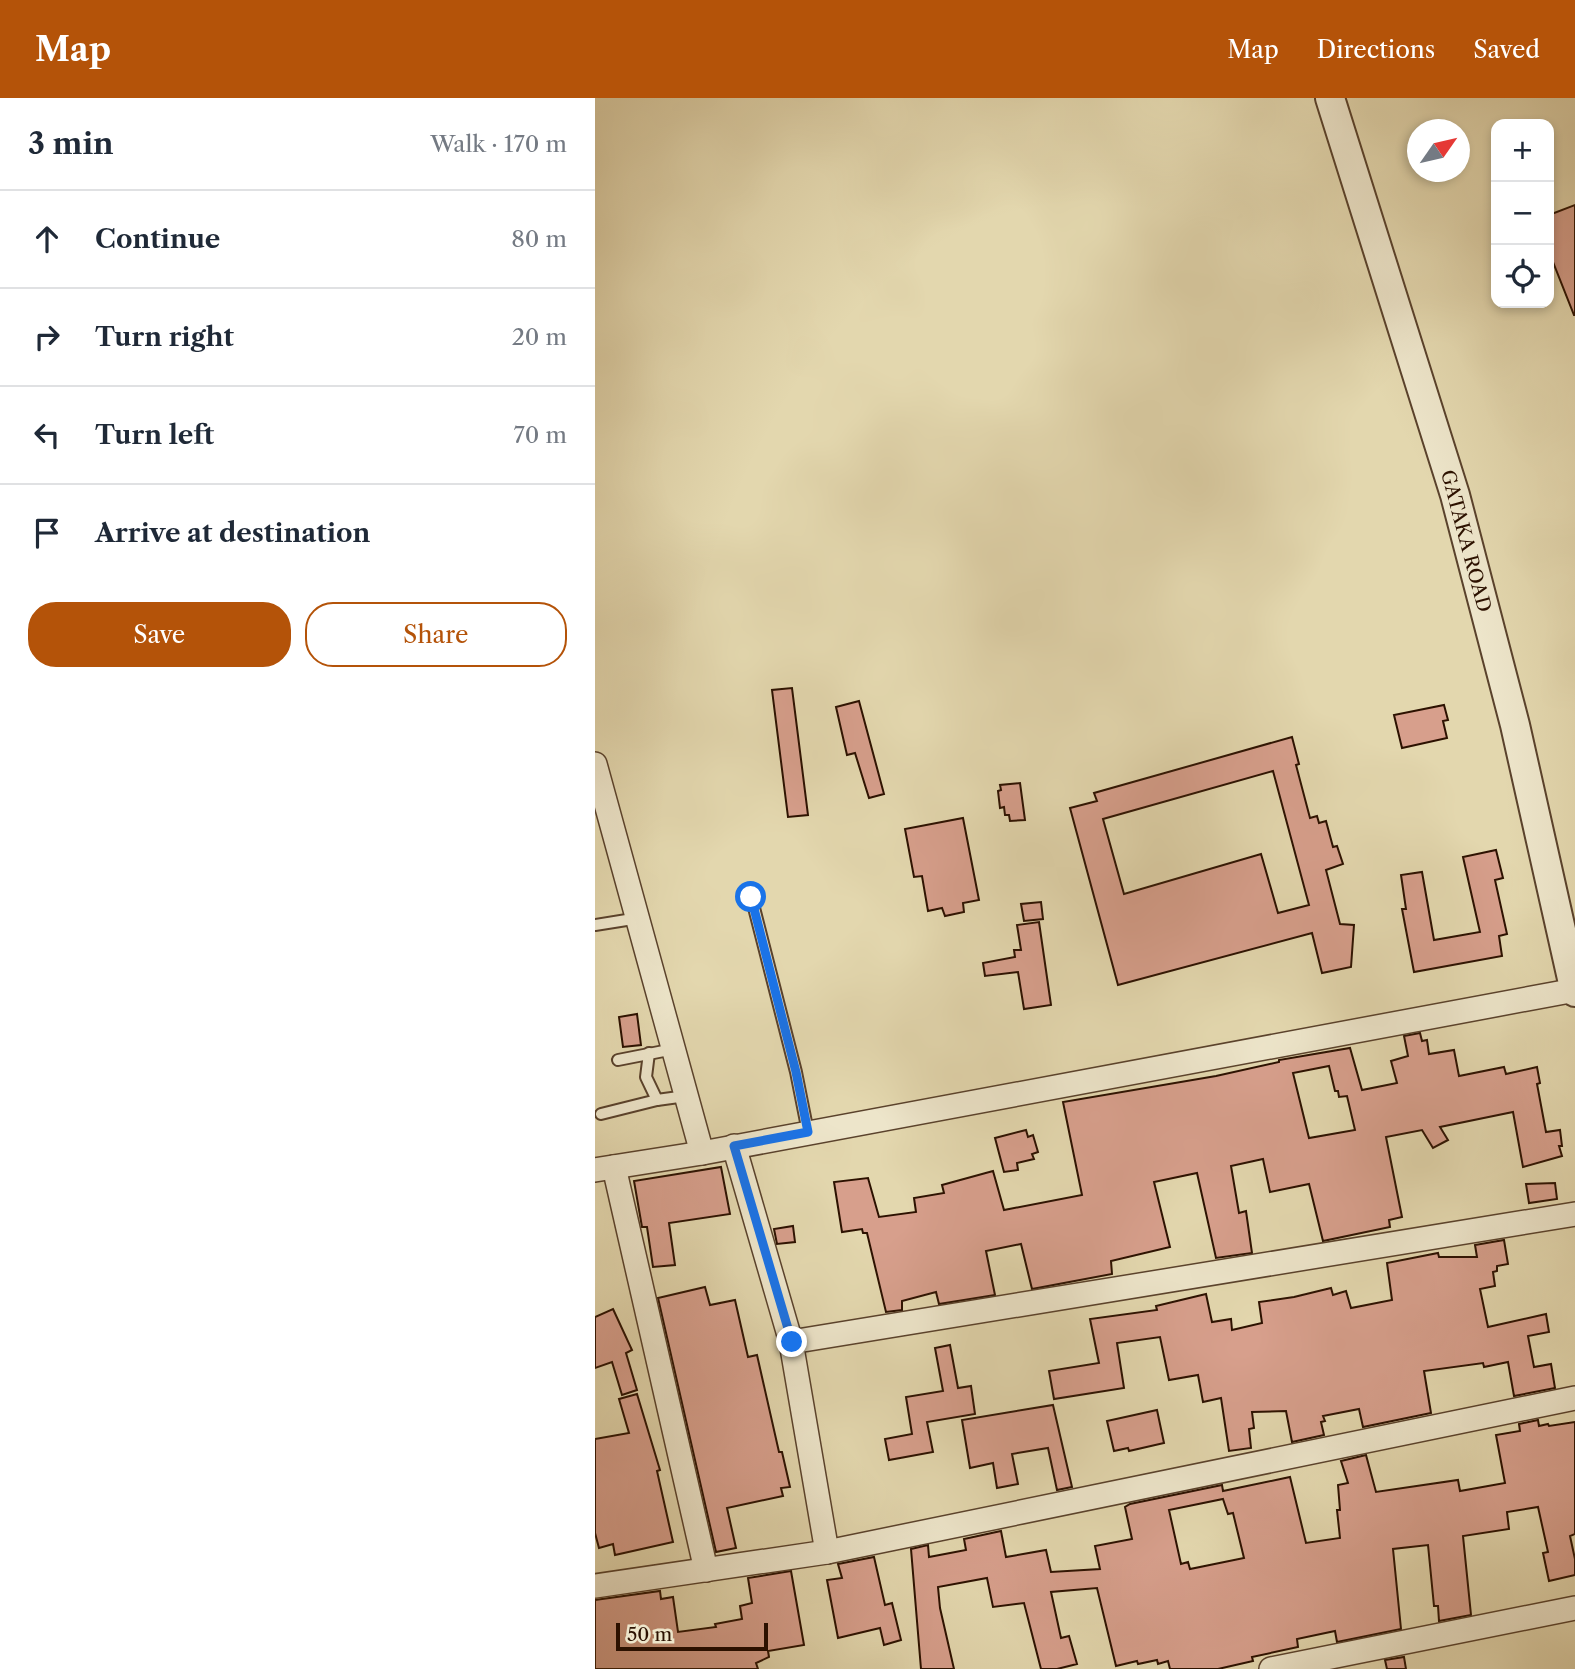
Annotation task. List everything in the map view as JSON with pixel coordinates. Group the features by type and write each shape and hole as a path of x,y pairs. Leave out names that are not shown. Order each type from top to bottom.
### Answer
{"street":[{"name":"GATAKA ROAD","path":"1331,98 1455,495 1515,725 1575,991"},
{"path":"595,764 702,1153"},
{"path":"706,1570 605,1169 1575,991"},
{"path":"734,1146 791,1342 827,1552"},
{"path":"791,1342 1575,1214"},
{"path":"595,1587 827,1552 1575,1398"},
{"path":"1271,1669 1575,1608"}],"lane":[{"path":"751,897 796,1072 808,1132"},
{"path":"595,925 639,918"},
{"path":"618,1060 674,1049"},
{"path":"649,1054 646,1077 657,1100"},
{"path":"601,1114 686,1096"}],"building":[{"path":"1575,205 1575,315 1554,265 1554,213"},
{"path":"792,688 808,815 788,817 772,690"},
{"path":"859,701 884,794 869,798 855,753 847,755 836,707"},
{"path":"1444,705 1448,720 1443,721 1447,738 1402,748 1394,715"},
{"path":"1292,737 1299,764 1296,765 1310,818 1317,816 1319,823 1326,821 1333,847 1337,846 1343,864 1326,870 1340,924 1354,925 1351,967 1322,973 1312,933 1118,985 1070,808 1097,801 1094,793","holes":["1273,771 1309,905 1278,913 1261,854 1124,894 1103,819"]},
{"path":"1020,783 1025,820 1010,821 1009,815 1005,815 1004,807 1000,808 998,791 1001,790 1000,785"},
{"path":"963,818 979,900 963,903 964,912 945,916 942,908 928,911 922,876 914,877 905,829"},
{"path":"1496,850 1503,878 1495,880 1507,934 1499,936 1502,956 1414,972 1402,909 1406,909 1401,875 1422,872 1434,940 1480,932 1463,857"},
{"path":"1041,902 1043,919 1024,921 1021,904"},
{"path":"1039,922 1051,1005 1024,1009 1018,972 985,976 983,963 1015,957 1014,950 1021,950 1017,925"},
{"path":"637,1014 641,1045 623,1047 619,1017"},
{"path":"1420,1033 1422,1041 1427,1040 1429,1054 1454,1050 1459,1076 1504,1067 1506,1074 1537,1067 1540,1083 1537,1084 1546,1132 1560,1130 1562,1146 1559,1146 1562,1156 1523,1167 1513,1112 1440,1127 1448,1140 1433,1148 1422,1130 1386,1137 1402,1217 1389,1220 1390,1227 1323,1241 1309,1184 1270,1192 1263,1159 1231,1166 1239,1213 1246,1211 1252,1253 1216,1258 1197,1173 1154,1182 1170,1247 1111,1261 1112,1274 1032,1289 1021,1244 986,1251 995,1295 939,1304 936,1292 902,1301 902,1310 886,1312 867,1233 863,1233 862,1229 842,1232 834,1182 868,1178 879,1217 916,1212 914,1198 944,1193 942,1185 993,1171 1004,1210 1082,1195 1063,1102 1216,1076 1279,1060 1350,1048 1362,1090 1397,1083 1391,1061 1408,1056 1404,1036","holes":["1329,1066 1335,1091 1338,1091 1339,1097 1347,1096 1355,1130 1309,1138 1293,1073"]},
{"path":"1026,1130 1028,1137 1033,1135 1038,1152 1032,1154 1034,1159 1017,1163 1018,1170 1004,1172 995,1138"},
{"path":"721,1167 730,1214 669,1223 675,1265 653,1267 647,1227 642,1227 634,1181"},
{"path":"1555,1183 1557,1199 1529,1203 1526,1184"},
{"path":"793,1226 795,1242 777,1244 774,1229"},
{"path":"1504,1240 1508,1264 1497,1266 1497,1271 1493,1272 1495,1286 1480,1289 1488,1327 1546,1314 1549,1332 1528,1336 1534,1367 1551,1364 1555,1388 1514,1396 1508,1362 1484,1367 1483,1363 1424,1371 1431,1413 1363,1427 1359,1409 1323,1416 1325,1421 1321,1422 1324,1435 1292,1442 1286,1411 1252,1412 1254,1428 1249,1429 1251,1448 1229,1451 1221,1398 1203,1402 1198,1375 1169,1380 1160,1337 1117,1343 1124,1388 1054,1399 1049,1371 1099,1363 1090,1319 1157,1310 1156,1306 1206,1294 1212,1322 1231,1319 1232,1330 1262,1323 1259,1302 1331,1288 1333,1295 1346,1291 1351,1308 1392,1300 1387,1263 1438,1253 1439,1257 1477,1257 1475,1245"},
{"path":"705,1287 710,1305 735,1300 748,1357 757,1355 779,1452 782,1452 790,1487 781,1488 783,1496 727,1508 736,1548 716,1552 658,1298"},
{"path":"613,1309 632,1350 626,1353 637,1390 622,1395 612,1362 595,1368 595,1317"},
{"path":"950,1345 958,1388 971,1386 975,1414 927,1422 933,1452 889,1460 885,1439 912,1434 906,1397 943,1391 935,1348"},
{"path":"637,1394 660,1470 657,1471 673,1542 615,1555 613,1544 599,1548 595,1533 595,1439 629,1433 619,1399"},
{"path":"1053,1405 1072,1487 1057,1490 1048,1448 1012,1454 1018,1484 997,1488 993,1463 970,1468 962,1420"},
{"path":"1157,1410 1164,1443 1129,1451 1128,1448 1114,1451 1107,1421"},
{"path":"1538,1420 1539,1426 1575,1422 1575,1534 1570,1536 1575,1575 1549,1581 1543,1553 1548,1552 1538,1507 1507,1512 1509,1529 1463,1536 1471,1615 1439,1621 1438,1606 1434,1606 1428,1545 1393,1549 1401,1629 1337,1642 1335,1631 1297,1639 1298,1647 1252,1657 1253,1661 1218,1669 1170,1669 1168,1661 1158,1664 1157,1660 1116,1666 1097,1588 1051,1592 1061,1638 1069,1636 1077,1664 1057,1669 1041,1669 1024,1603 993,1607 987,1578 938,1587 954,1669 921,1669 911,1549 928,1545 929,1557 966,1550 964,1539 1001,1531 1006,1557 1046,1550 1051,1572 1100,1569 1095,1546 1132,1539 1125,1507 1130,1504 1222,1485 1223,1491 1290,1477 1306,1543 1340,1538 1338,1485 1348,1483 1341,1461 1366,1455 1376,1492 1458,1480 1460,1491 1505,1483 1496,1435 1520,1431 1519,1424","holes":["1223,1499 1228,1514 1233,1513 1244,1558 1190,1569 1188,1562 1181,1564 1169,1510"]},
{"path":"874,1557 885,1605 892,1603 901,1640 884,1645 880,1628 838,1638 827,1580 842,1578 838,1564"},
{"path":"791,1571 804,1645 768,1651 769,1657 756,1663 758,1669 595,1669 595,1600 660,1591 661,1599 673,1597 678,1632 716,1627 715,1624 742,1619 740,1606 752,1603 748,1578"},
{"path":"1404,1657 1406,1669 1387,1669 1385,1660"}],"route":[{"path":"751,897 796,1072 808,1132 734,1146 792,1342"}]}
